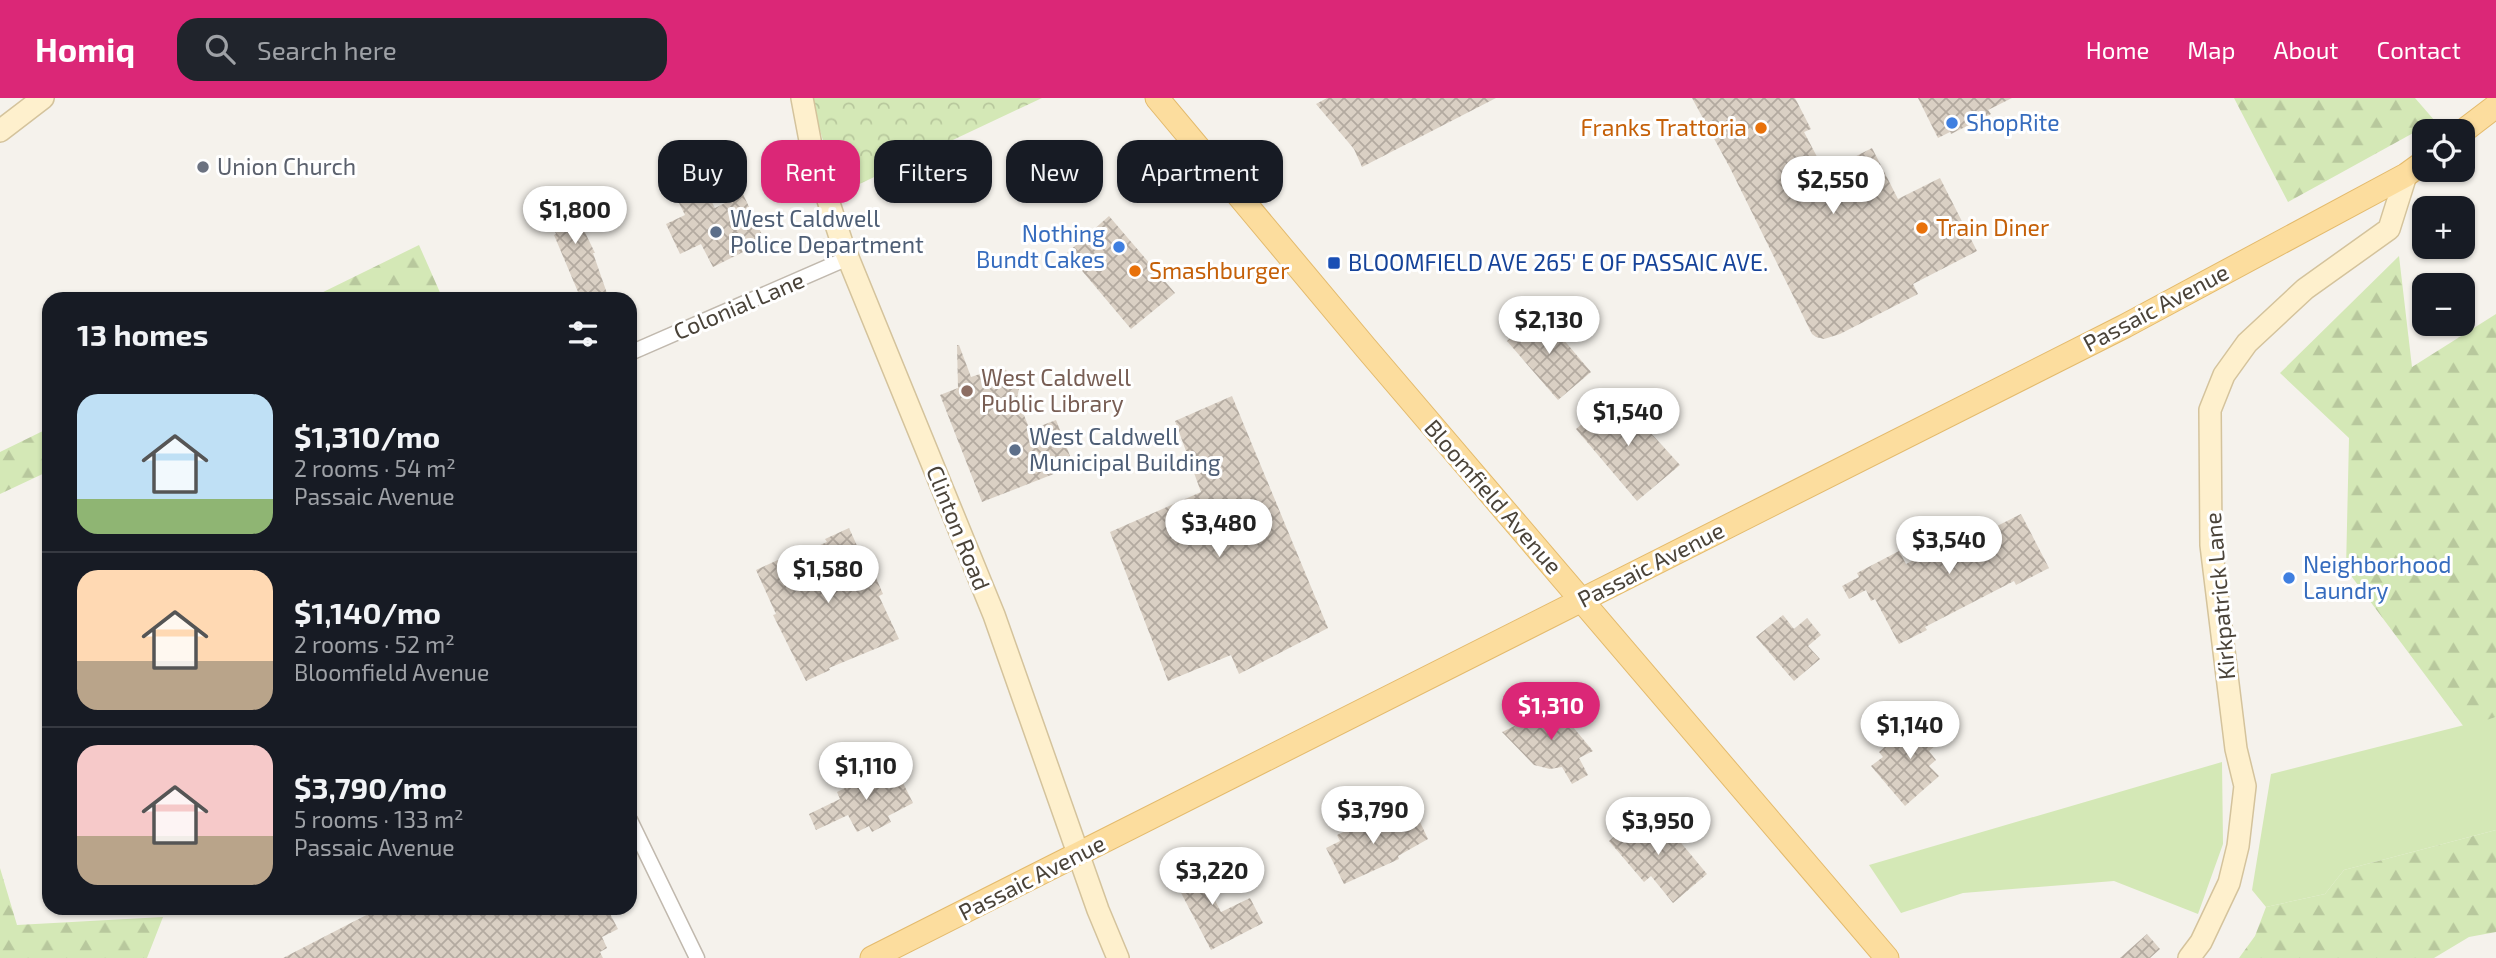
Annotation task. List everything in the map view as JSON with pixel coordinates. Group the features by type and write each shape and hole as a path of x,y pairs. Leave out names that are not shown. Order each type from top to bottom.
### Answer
{"main road":[{"name":"Bloomfield Avenue","path":"1157,98 1887,958"},
{"path":"2475,122 2496,106"},
{"name":"Passaic Avenue","path":"872,958 2125,326 2412,171"}],"street":[{"path":"0,131 43,98"},
{"name":"Clinton Road","path":"802,98 813,151 848,258 994,615 1098,910 1118,958"},
{"name":"Kirkpatrick Lane","path":"2189,958 2201,942 2229,883 2238,846 2245,786 2236,749 2211,545 2210,410 2224,374 2247,343 2305,289 2389,229 2412,176"},
{"name":"Colonial Lane","path":"637,350 848,258"},
{"path":"637,834 697,958"}],"green space":[{"path":"810,98 1042,98 953,140 874,140 874,177 860,184 860,140 823,140"},
{"path":"2234,98 2415,98 2433,119 2412,119 2412,134 2288,202"},
{"path":"419,245 440,292 323,292"},
{"path":"2399,256 2412,367 2461,336 2475,336 2475,327 2496,314 2496,717 2464,727 2346,569 2349,438 2280,373"},
{"path":"42,431 42,474 0,494 0,452"},
{"path":"2496,717 2496,830 2344,870 2325,894 2266,907 2252,890 2271,774"},
{"path":"2222,762 2223,844 2198,914 2114,881 1963,893 1901,913 1869,865"},
{"path":"2496,830 2496,932 2469,937 2434,958 2239,958 2255,936 2266,907 2325,894 2344,870"},
{"path":"0,868 17,925 163,917 147,958 0,958"}],"building":[{"path":"1327,98 1496,98 1362,167 1354,149 1316,104"},
{"path":"1692,98 1795,98 1811,129 1804,132 1825,172 1872,148 1898,199 1940,178 1977,251 1913,284 1918,294 1840,334 1824,339 1816,337 1812,334 1730,168"},
{"name":"ShopRite","path":"1918,98 2012,98 1988,110 1991,114 1938,138"},
{"path":"563,187 595,253 607,292 578,292 540,197"},
{"name":"West Caldwell Police Department","path":"679,203 712,203 715,208 725,203 747,203 765,241 713,267 701,244 680,254 666,224 685,215"},
{"path":"1109,216 1175,293 1131,329 1067,253"},
{"path":"1540,312 1591,372 1558,400 1507,341"},
{"name":"West Caldwell Municipal Building","path":"957,345 971,377 983,373 984,377 1004,369 1014,375 1020,384 1017,398 1030,430 1056,420 1074,466 982,502 940,395 958,388"},
{"path":"1616,395 1680,465 1637,501 1576,429"},
{"path":"1232,396 1328,628 1239,674 1231,655 1168,681 1110,532 1201,492 1175,421"},
{"path":"2021,514 2049,568 2016,585 2014,581 1925,627 1927,630 1899,644 1875,599 1871,601 1866,590 1849,599 1842,586 1859,577 1857,573 1899,551 1906,564 1987,522 1991,529"},
{"path":"849,528 869,572 873,571 883,594 879,596 899,639 829,668 830,670 806,681 773,615 776,614 756,570 827,542 825,539"},
{"path":"1783,615 1794,629 1807,618 1821,635 1808,646 1820,659 1794,681 1756,637"},
{"path":"1546,702 1564,706 1563,715 1593,751 1579,758 1588,775 1572,784 1562,767 1550,769 1534,765 1502,732 1544,712"},
{"path":"1930,716 1947,736 1929,751 1936,760 1929,766 1939,776 1905,806 1871,766 1883,757 1879,752 1909,726 1912,731"},
{"path":"890,766 897,781 901,779 913,803 888,816 891,822 872,832 869,826 857,832 848,815 816,830 809,814 840,799 837,792"},
{"path":"1644,811 1661,831 1667,826 1707,874 1673,903 1651,876 1644,882 1609,841"},
{"path":"1395,814 1403,830 1420,822 1428,839 1398,856 1399,859 1344,884 1326,848 1340,841 1337,835 1378,815 1381,820"},
{"path":"1192,856 1221,912 1250,898 1263,923 1211,950 1168,868"},
{"path":"366,915 611,915 618,929 602,937 607,948 600,952 603,958 283,958"},
{"path":"2147,934 2160,949 2150,958 2120,958"}],"place":[{"name":"ShopRite","path":"1952,123"},
{"name":"Franks Trattoria","path":"1761,128"},
{"name":"Union Church","path":"203,167"},
{"name":"Train Diner","path":"1922,228"},
{"name":"West Caldwell Police Department","path":"716,232"},
{"name":"Nothing Bundt Cakes","path":"1119,247"},
{"name":"BLOOMFIELD AVE 265' E OF PASSAIC AVE.","path":"1334,263"},
{"name":"Smashburger","path":"1135,271"},
{"name":"West Caldwell Public Library","path":"967,391"},
{"name":"West Caldwell Municipal Building","path":"1015,450"},
{"name":"Neighborhood Laundry","path":"2289,578"}]}
